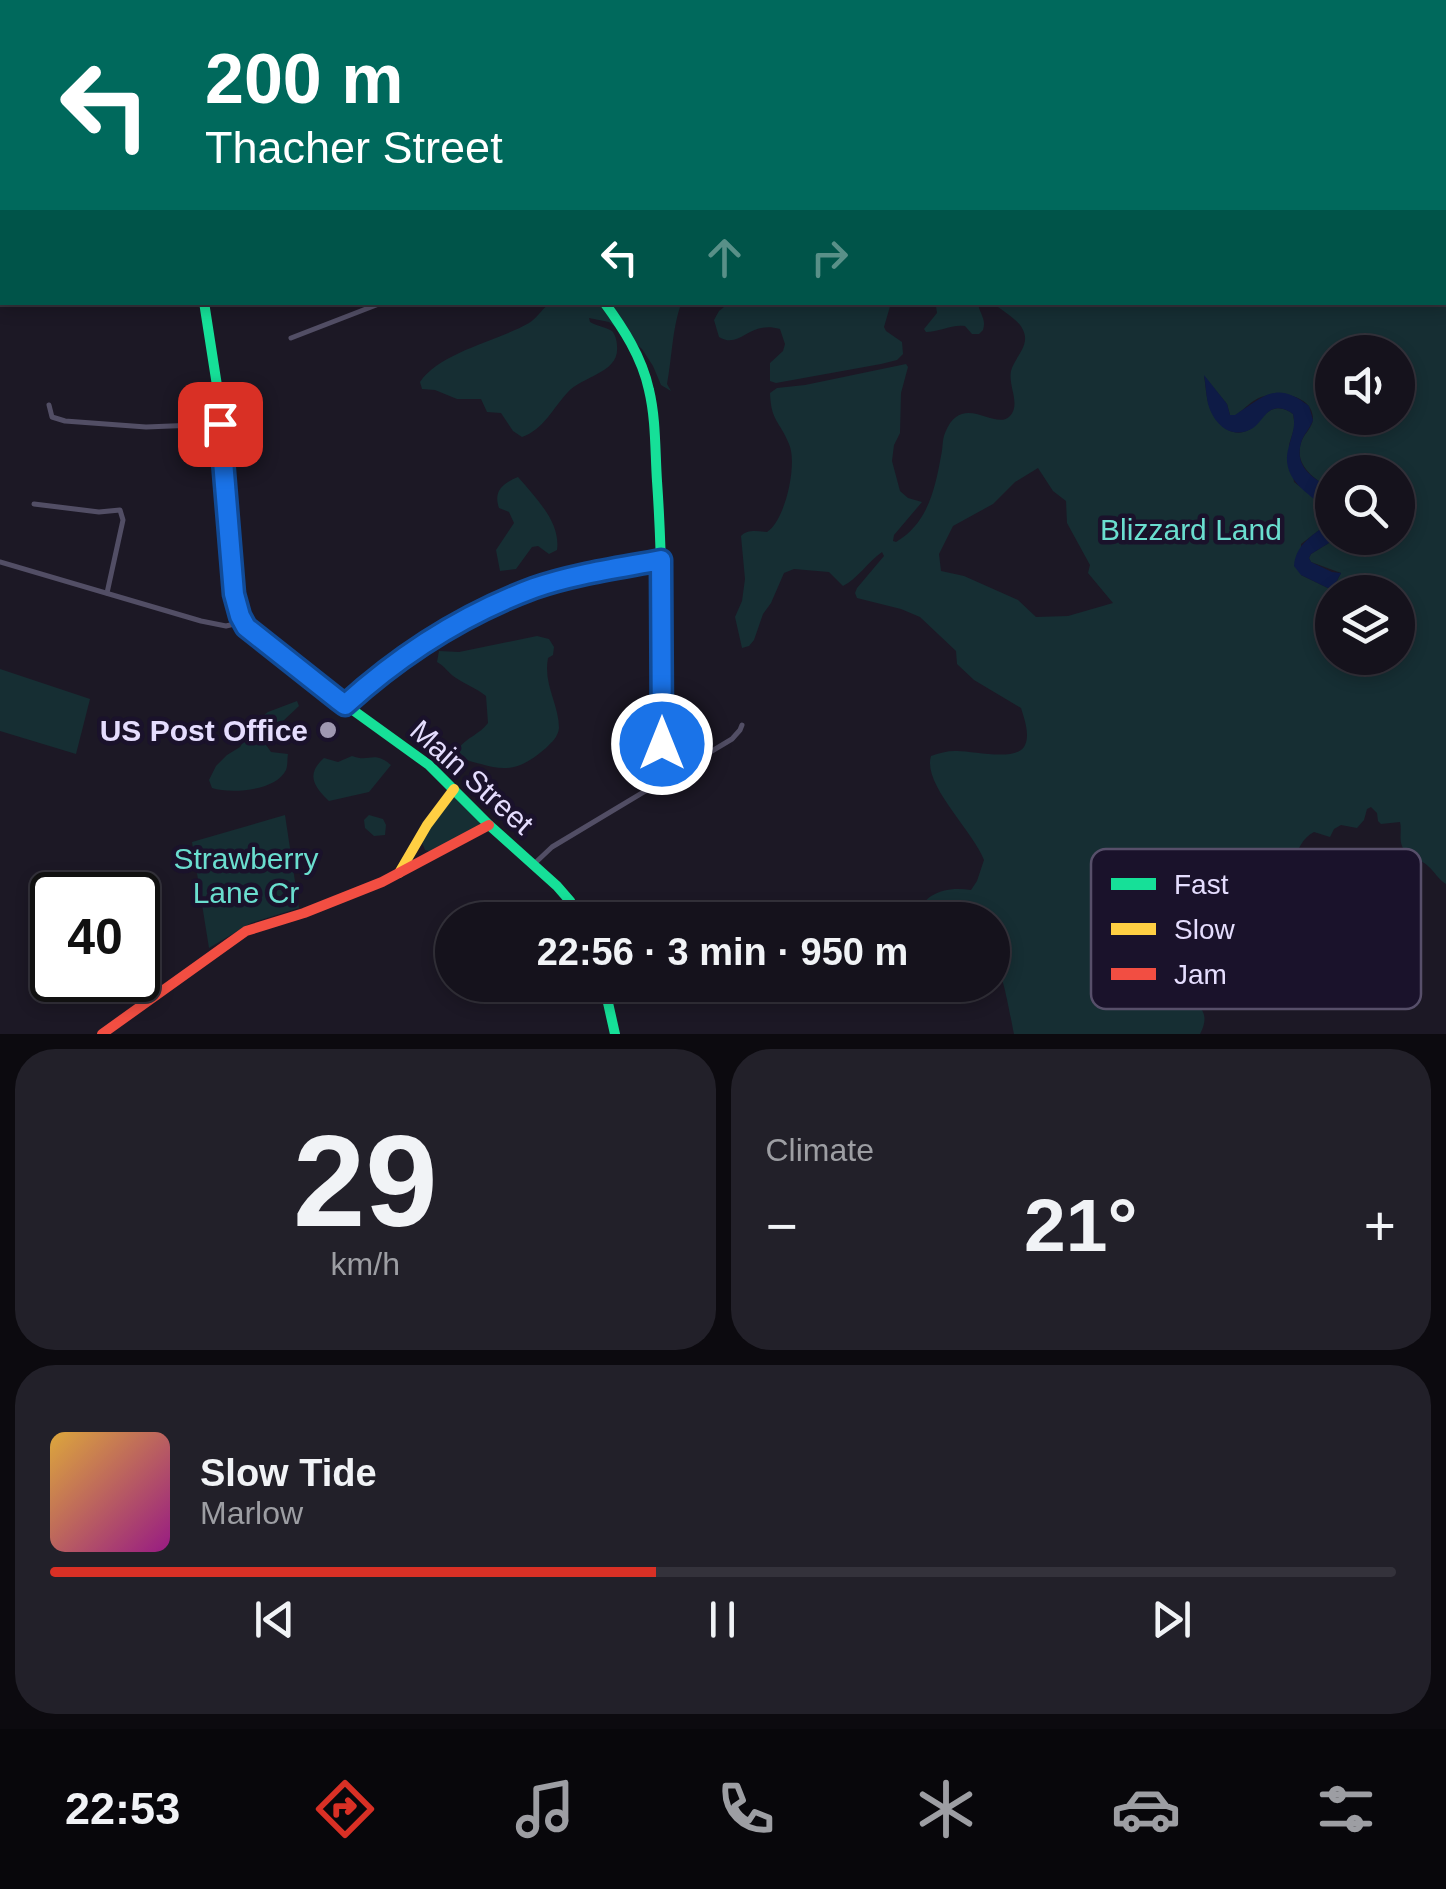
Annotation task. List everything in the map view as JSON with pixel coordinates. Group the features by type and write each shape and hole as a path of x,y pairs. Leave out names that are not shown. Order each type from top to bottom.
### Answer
{"street":[{"path":"0,562 221,626 243,622 234,594 220,424 204,305"},
{"path":"291,338 376,305"},
{"path":"606,305 624,329 649,389 654,431 661,560 662,780"},
{"path":"49,405 52,417 64,422 156,427 220,424"},
{"path":"34,504 99,512 120,510 123,520 107,594"},
{"path":"345,705 422,645 466,617 574,576 661,560"},
{"name":"Main Street","path":"243,622 345,705 420,757 562,891 569,902"},
{"path":"534,864 552,848 732,739 742,725"},
{"path":"397,874 454,789"},
{"path":"102,1034 246,931 304,914 397,874 490,825"},
{"path":"417,844 428,860"},
{"path":"608,1002 615,1034"}],"green space":[{"path":"681,305 667,384 671,391 661,385 642,349 609,322 589,318 614,334 617,346 613,362 574,387 542,424 522,437 501,413 487,412 481,399 457,399 422,389 420,382 441,363 529,323 545,307"},
{"path":"726,305 890,305 884,327 902,342 903,354 881,364 770,381 770,363 785,344 780,329 760,328 727,340 719,337 714,320"},
{"path":"979,305 983,330 972,334 960,326 926,332 924,329 937,313 936,306"},
{"name":"Blizzard Land","path":"996,305 1446,305 1446,884 1421,861 1421,849 1404,849 1400,822 1381,824 1371,807 1357,828 1341,825 1330,837 1314,832 1299,849 1091,849 1091,1009 1201,1009 1204,1024 1200,1034 1014,1034 1007,1002 1010,902 924,902 936,893 971,890 984,860 941,794 930,767 931,756 952,751 1011,754 1024,747 1026,727 1021,708 974,680 957,664 956,651 920,617 857,598 857,588 884,556 882,552 843,586 829,572 794,569 784,573 754,640 742,648 735,617 745,579 741,536 749,531 767,532 773,526 791,478 791,453 774,416 770,393 777,388 906,364 900,433 892,461 900,491 922,502 894,535 896,542 923,515 936,481 944,436 952,421 969,413 1004,420 1013,411 1011,371 1024,345 1022,328","holes":["1038,468 1053,491 1066,501 1067,523 1090,565 1088,573 1113,603 1068,616 1036,617 1018,600 964,576 941,571 939,554 953,526 993,504 1015,482"]},
{"path":"518,477 551,520 557,550 549,554 538,546 532,547 516,569 500,571 496,550 514,523 509,512 499,508 497,497 504,485"},
{"path":"537,636 549,639 554,647 547,668 558,719 556,737 538,755 516,766 491,767 465,759 459,748 488,723 486,696 437,662 439,651 459,652"},
{"path":"0,669 90,699 76,754 0,731"},
{"path":"297,701 299,706 266,745 271,752 288,754 287,768 281,777 252,789 212,788 209,780 216,766 240,747 256,721"},
{"path":"352,756 380,758 391,765 369,792 329,801 316,785 315,769 324,758 338,762"},
{"path":"452,797 479,820 480,827 432,852 425,850 421,840"},
{"name":"Strawberry Lane Cr","path":"285,815 299,908 251,923 209,948 192,842"},
{"path":"369,815 383,819 385,835 374,836 365,828 364,820"}],"water":[{"path":"1204,375 1227,404 1230,415 1279,392 1309,406 1313,420 1301,443 1300,460 1315,478 1315,499 1297,484 1288,467 1293,414 1274,409 1253,428 1239,433 1226,430 1209,407"},
{"path":"1315,533 1311,562 1340,575 1315,575 1315,582 1294,566 1302,545"}],"traffic: fast":[{"path":"204,305 218,392 234,594 240,615 251,631 429,765 570,902"},
{"path":"606,305 637,355 653,412 661,556 662,780"},
{"path":"345,705 415,650 493,605 562,579 661,560"},
{"path":"608,1002 615,1034"}],"traffic: slow":[{"path":"399,873 454,789"}],"traffic: jam":[{"path":"102,1034 246,931 382,882 489,825"}],"place":[{"name":"US Post Office","path":"328,730"}],"route":[{"path":"220,424 234,594 240,616 246,627 345,705 422,645 466,617 574,576 661,560 662,744"}]}
